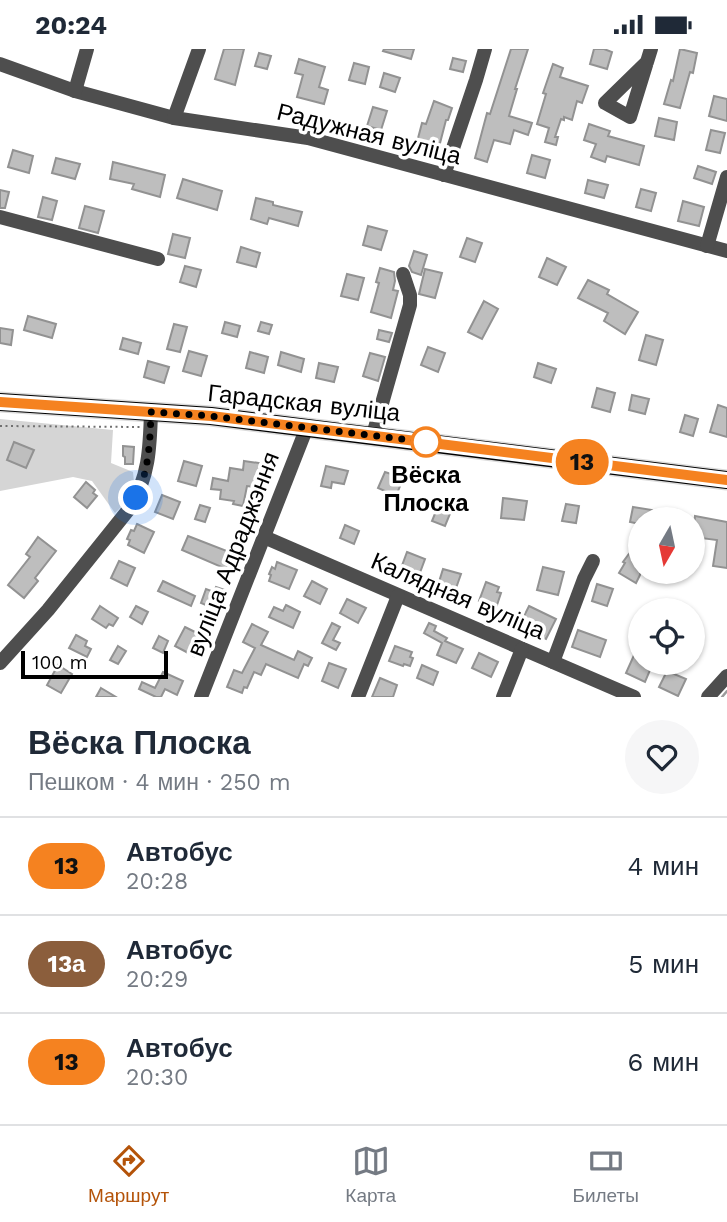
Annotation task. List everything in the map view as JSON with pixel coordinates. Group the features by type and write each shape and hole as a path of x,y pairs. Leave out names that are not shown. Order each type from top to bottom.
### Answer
{"main road":[{"name":"Гарадская вуліца","path":"0,402 211,416 727,480"}],"street":[{"path":"75,91 88,49"},
{"path":"174,118 199,49"},
{"path":"444,175 485,49"},
{"name":"Радужная вуліца","path":"0,64 75,91 174,118 308,138 727,251"},
{"path":"707,246 727,177"},
{"path":"0,217 158,259"},
{"path":"373,435 410,305 411,295 403,274"},
{"path":"0,663 48,610 130,509 144,479 149,456 151,412"},
{"name":"вуліца Адраджэння","path":"201,697 307,427"},
{"name":"Калядная вуліца","path":"264,537 635,697"},
{"path":"553,662 593,561"},
{"path":"358,697 398,596"},
{"path":"503,697 522,649"},
{"path":"708,697 727,676"}],"shaded area":[{"path":"0,419 113,430 111,463 133,472 135,493 115,513 92,481 73,477 0,491"}],"building":[{"path":"224,49 244,49 235,85 215,79"},
{"path":"414,49 411,59 383,51"},
{"path":"511,49 528,49 509,116 532,123 528,135 514,130 510,144 494,140 487,162 475,158 487,113 490,114"},
{"path":"594,49 612,52 607,69 590,64"},
{"path":"680,49 697,53 680,108 664,104 671,80 673,81"},
{"path":"259,53 271,56 267,69 255,66"},
{"path":"453,58 466,61 463,72 450,69"},
{"path":"299,59 325,67 319,87 328,90 324,104 297,97 303,75 295,73"},
{"path":"354,63 369,67 365,84 349,80"},
{"path":"553,64 563,68 560,77 588,86 582,103 577,101 572,120 564,117 564,120 561,119 555,137 558,137 556,145 545,142 549,128 537,124 546,94 543,93"},
{"path":"384,73 400,78 395,92 380,87"},
{"path":"714,96 727,99 727,121 709,116"},
{"path":"434,101 452,108 439,147 417,142 422,123 426,124"},
{"path":"373,107 387,111 381,130 367,126"},
{"path":"659,118 677,122 674,140 655,136"},
{"path":"589,124 610,131 608,136 644,146 639,165 607,156 605,162 591,157 596,144 584,140"},
{"path":"711,130 725,133 720,153 706,150"},
{"path":"13,150 33,156 29,173 8,167"},
{"path":"532,155 550,160 545,178 527,173"},
{"path":"56,158 80,164 75,179 52,173"},
{"path":"113,162 165,175 160,197 132,189 134,184 110,179"},
{"path":"698,166 716,172 712,184 694,178"},
{"path":"183,179 222,191 217,210 177,198"},
{"path":"588,180 608,185 604,198 585,193"},
{"path":"641,189 656,193 651,211 636,207"},
{"path":"0,190 9,192 5,208 0,208"},
{"path":"43,197 57,201 52,220 38,217"},
{"path":"256,198 302,212 298,226 269,218 267,224 251,219"},
{"path":"683,201 704,207 699,226 678,221"},
{"path":"85,206 104,211 98,233 79,228"},
{"path":"368,226 387,231 381,250 363,245"},
{"path":"173,234 190,238 185,258 168,254"},
{"path":"467,238 482,243 475,262 460,257"},
{"path":"241,247 260,253 256,267 237,262"},
{"path":"414,251 427,255 421,275 412,272 409,266"},
{"path":"547,258 566,267 557,285 539,277"},
{"path":"185,266 201,270 196,287 180,282"},
{"path":"380,268 394,272 393,290 398,291 391,318 371,312"},
{"path":"425,269 442,273 435,298 419,294"},
{"path":"347,274 364,278 358,300 341,296"},
{"path":"588,280 609,290 607,294 638,312 625,334 604,321 608,313 578,298"},
{"path":"484,301 498,309 482,339 468,332"},
{"path":"28,316 56,324 52,338 24,330"},
{"path":"225,322 240,326 237,337 222,333"},
{"path":"261,322 272,325 269,334 258,331"},
{"path":"174,324 187,327 180,352 167,349"},
{"path":"0,328 13,330 11,345 0,343"},
{"path":"379,330 392,333 389,342 377,339"},
{"path":"646,335 663,340 656,365 639,360"},
{"path":"123,338 141,343 138,354 120,349"},
{"path":"428,347 445,353 438,372 421,365"},
{"path":"189,351 207,356 201,376 183,371"},
{"path":"250,352 268,357 264,373 246,368"},
{"path":"281,352 304,359 301,372 278,365"},
{"path":"370,353 385,357 378,381 363,376"},
{"path":"148,361 169,367 164,383 144,377"},
{"path":"319,363 338,367 334,382 316,378"},
{"path":"538,363 556,369 551,383 534,377"},
{"path":"597,388 615,393 610,412 592,407"},
{"path":"632,395 649,399 645,414 629,410"},
{"path":"718,405 727,408 727,437 710,432"},
{"path":"685,415 698,419 693,436 680,432"},
{"path":"14,442 34,450 26,468 7,460"},
{"path":"123,446 134,447 133,464 125,464"},
{"path":"184,461 202,466 196,486 178,481"},
{"path":"244,461 266,464 263,488 247,486 243,506 233,504 234,501 220,499 221,490 211,489 213,478 228,481 230,468 243,470"},
{"path":"326,466 348,471 344,484 332,482 331,488 321,486"},
{"path":"392,471 403,479 396,496 378,488 385,472 391,474"},
{"path":"86,482 95,490 93,493 97,496 87,508 74,497"},
{"path":"162,495 180,502 173,519 155,512"},
{"path":"503,498 527,501 524,520 501,518"},
{"path":"441,499 454,504 445,526 432,521"},
{"path":"566,504 579,506 576,523 562,521"},
{"path":"200,505 210,508 205,522 195,519"},
{"path":"705,518 727,522 727,568 713,566 717,540 705,538"},
{"path":"137,524 154,532 144,553 128,545 130,540 127,539"},
{"path":"345,525 359,531 354,544 340,538"},
{"path":"188,536 232,553 226,569 182,550"},
{"path":"38,537 56,551 35,578 38,581 24,598 8,585 30,557 26,554"},
{"path":"407,552 425,559 418,578 400,571"},
{"path":"628,555 628,578 619,573 625,563 623,562"},
{"path":"119,561 135,568 127,586 111,578"},
{"path":"277,562 297,570 289,589 269,581 269,574 272,567 275,569"},
{"path":"543,567 564,572 558,595 537,590"},
{"path":"443,569 461,574 455,591 438,585"},
{"path":"163,581 195,596 191,606 158,591"},
{"path":"312,581 327,589 320,604 304,596"},
{"path":"486,582 499,587 497,592 501,593 496,608 479,601"},
{"path":"597,584 613,589 607,606 592,601"},
{"path":"216,587 225,590 215,609 201,603 206,589 214,592"},
{"path":"347,599 366,608 358,623 340,613"},
{"path":"286,605 300,612 293,628 269,617 274,607 283,611"},
{"path":"100,606 118,618 113,626 109,624 106,628 92,619"},
{"path":"136,606 148,612 142,624 130,617"},
{"path":"529,606 556,619 546,639 519,626"},
{"path":"332,623 340,627 333,640 340,643 336,650 322,643"},
{"path":"429,623 436,626 434,631 447,638 445,641 463,649 456,663 437,655 442,643 424,633"},
{"path":"252,624 268,632 261,645 294,660 298,651 312,658 308,666 304,664 298,678 266,664 261,675 254,672 242,693 227,687 234,670 242,673 255,648 243,642"},
{"path":"185,627 201,635 194,647 197,649 194,656 175,646"},
{"path":"578,630 606,640 600,657 572,647"},
{"path":"76,635 87,641 85,646 91,649 87,657 69,648"},
{"path":"159,636 168,641 163,653 153,648"},
{"path":"118,646 126,651 118,664 110,660"},
{"path":"395,646 412,652 410,666 389,661"},
{"path":"479,653 498,662 491,677 472,668"},
{"path":"329,663 346,669 338,688 322,681"},
{"path":"58,665 72,674 61,693 47,685"},
{"path":"422,665 438,672 433,685 417,678"},
{"path":"163,672 183,681 177,695 165,689 161,697 156,697 139,689 142,682 155,688"},
{"path":"630,675 648,675 645,682"},
{"path":"665,675 676,675 686,679 678,696 659,687"},
{"path":"380,678 397,685 393,697 372,697"},
{"path":"101,688 116,697 96,697"}],"waterway":[{"path":"722,697 727,691"}],"bus line":[{"name":"13","path":"0,402 211,416 727,480"}],"place":[{"name":"Вёска Плоска","path":"426,442"}],"route":[{"path":"136,498 142,486 149,456 151,412 211,416 426,442"}]}
